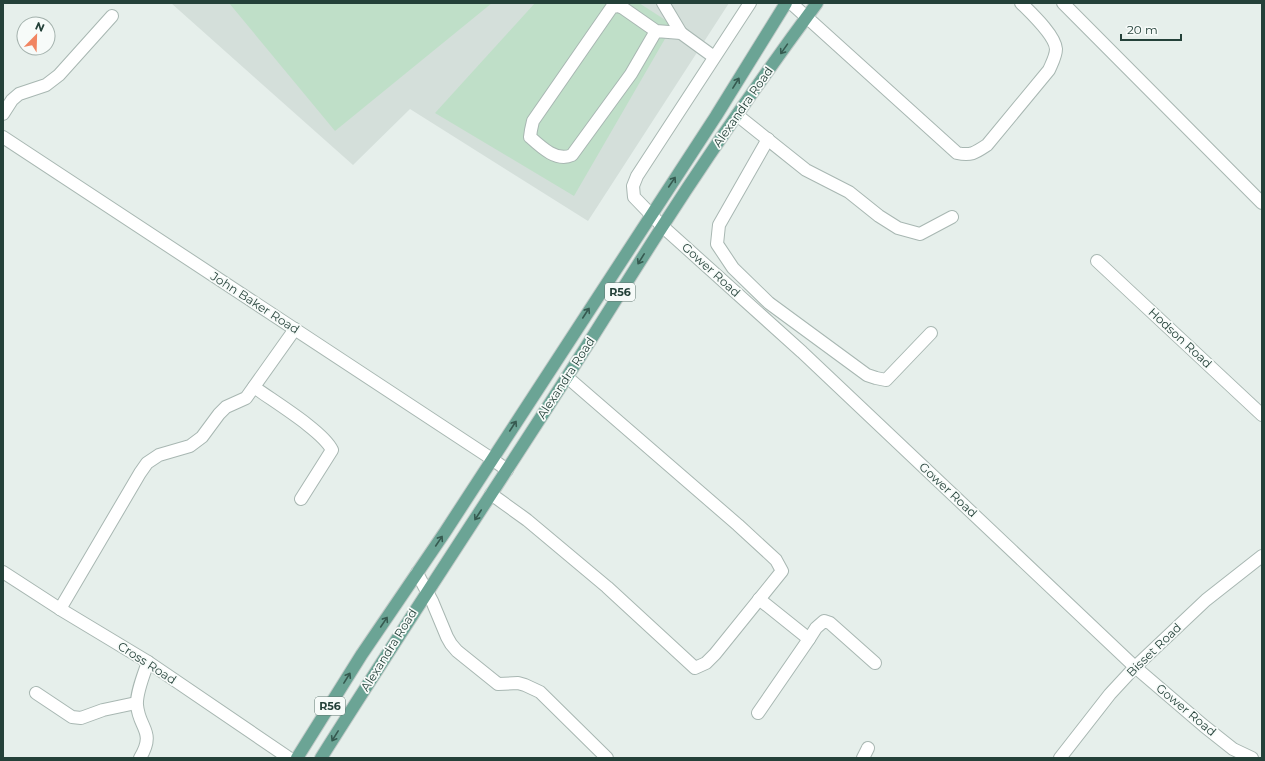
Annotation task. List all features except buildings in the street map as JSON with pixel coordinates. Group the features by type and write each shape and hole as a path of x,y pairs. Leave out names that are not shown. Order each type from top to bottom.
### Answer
{"main road":[{"name":"Alexandra Road","path":"297,758 362,654 417,573 716,116 786,3"},
{"name":"Alexandra Road","path":"321,758 567,377 662,226 737,115 817,3"}],"street":[{"path":"663,3 681,33 714,57"},
{"name":"Gower Road","path":"750,3 635,181 633,186 634,197 650,215 802,352 1135,667 1233,749 1252,758"},
{"path":"791,3 957,153 967,155 977,152 987,145 1049,70 1055,56 1056,47 1052,37 1021,3"},
{"path":"1063,3 1262,202"},
{"path":"656,31 631,74 572,155 566,158 558,157 530,138 533,121 612,7 618,6 623,8 656,31 681,33"},
{"path":"3,114 12,100 19,94 46,85 59,75 112,16"},
{"path":"737,115 806,170 849,192 879,216 898,228 920,234 952,217"},
{"name":"John Baker Road","path":"3,137 507,470"},
{"path":"768,139 719,225 717,244 733,268 769,303 867,375 876,378 886,380 931,333"},
{"name":"Hodson Road","path":"1097,261 1262,415"},
{"path":"60,609 147,463 159,455 190,446 202,436 226,407 246,398 295,329"},
{"path":"491,494 527,520 607,587 695,668 706,663 715,654 782,571 776,560 738,525 567,377"},
{"path":"254,387 312,428 329,443 332,450 301,499"},
{"name":"Bisset Road","path":"1060,758 1110,694 1135,667 1206,600 1262,556"},
{"name":"Cross Road","path":"3,572 60,609 148,662 289,758"},
{"path":"417,573 432,601 447,637 457,651 498,684 525,684 540,692 607,758"},
{"path":"759,599 809,639"},
{"path":"758,713 816,628 824,621 830,623 875,663"},
{"path":"140,758 145,750 148,738 136,703 148,662"},
{"path":"36,693 72,717 81,718 103,710 136,703"}],"shaded area":[{"path":"171,3 729,3 588,221 410,109 353,165"}],"green space":[{"path":"229,3 492,3 335,131"},
{"path":"535,3 639,3 673,25 574,196 435,113"}]}
